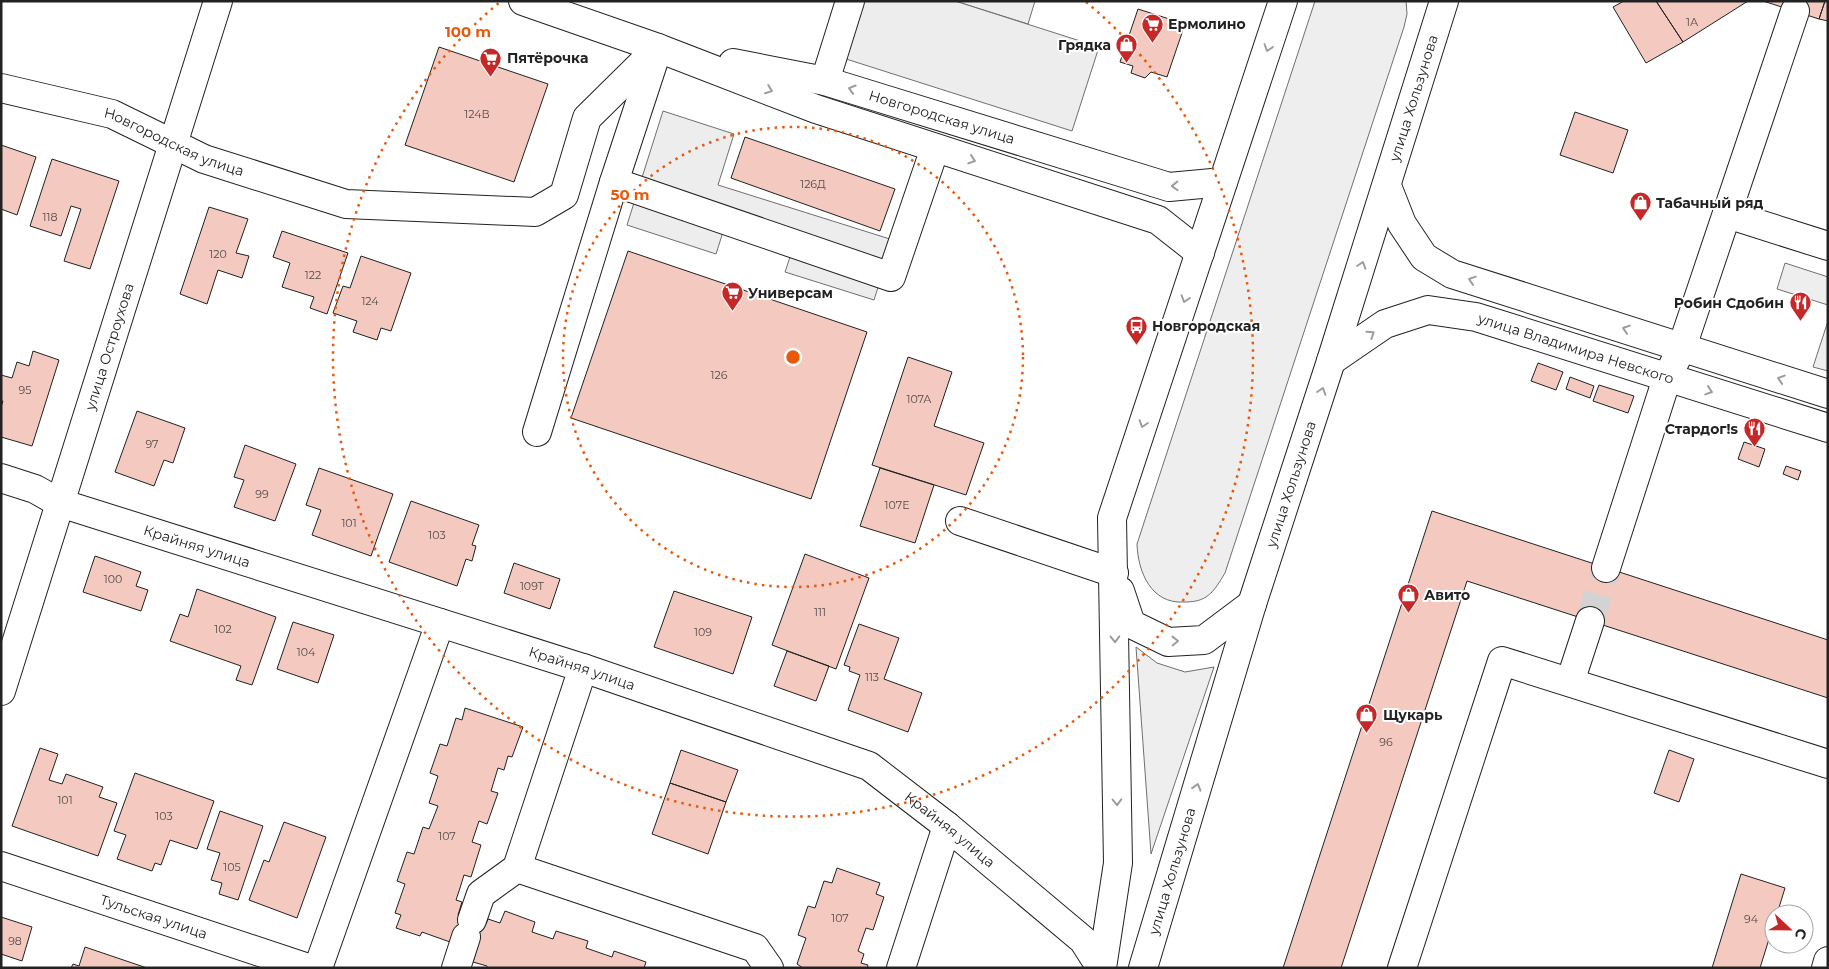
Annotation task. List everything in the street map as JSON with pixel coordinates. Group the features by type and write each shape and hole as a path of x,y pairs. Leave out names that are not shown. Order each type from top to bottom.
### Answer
{"street":[{"name":"улица Остроухова","path":"1,691 218,1"},
{"name":"Новгородская улица","path":"523,1 658,48 816,109 1158,220 1200,253"},
{"path":"825,81 850,1"},
{"path":"1102,968 1118,863 1112,518 1283,1"},
{"name":"улица Хользунова","path":"1143,968 1252,604 1387,186 1437,9"},
{"path":"1606,568 1667,378 1682,347 1795,11"},
{"name":"Новгородская улица","path":"1,88 112,114 204,159 346,204 535,212 564,194 587,118 658,48"},
{"name":"Новгородская улица","path":"658,48 825,81 1169,187 1223,182"},
{"path":"537,432 614,182 658,48"},
{"path":"614,182 891,277 935,148"},
{"path":"1387,186 1402,224 1424,257 1452,274 1828,394"},
{"path":"1727,214 1828,246"},
{"name":"улица Владимира Невского","path":"1331,362 1385,324 1428,310 1476,317 1828,428"},
{"name":"Крайняя улица","path":"1,478 35,489 60,503 583,668 869,766 947,826 1083,940 1102,968"},
{"path":"960,521 1114,573"},
{"path":"1114,573 1131,624 1168,642 1204,640 1252,604"},
{"path":"1570,682 1590,621"},
{"path":"318,968 440,623"},
{"path":"1402,968 1502,661 1828,764"},
{"path":"456,968 481,894 517,868 583,668"},
{"path":"901,968 947,826"},
{"name":"Тульская улица","path":"1,866 308,968"},
{"path":"517,868 755,948 769,968"},
{"path":"1826,968 1828,961"}],"shaded area":[{"path":"861,1 955,1 1099,47 1072,131 843,58"},
{"path":"955,1 1035,1 1028,24"},
{"path":"1315,1 1406,1 1407,14 1225,573 1215,589 1204,598 1190,602 1173,601 1163,598 1148,584 1140,565 1137,544"},
{"path":"663,111 734,134 718,185 893,240 874,300 785,272 791,254 723,232 716,254 627,225"},
{"path":"1785,263 1828,277 1828,305 1777,289"},
{"path":"1828,321 1828,371 1813,367"},
{"path":"1136,647 1157,663 1185,672 1214,667 1151,854"}],"building":[{"path":"1624,1 1656,1 1683,42 1646,63 1613,7"},
{"path":"1656,1 1748,1 1683,42"},
{"path":"1763,1 1825,1 1819,19"},
{"path":"1825,1 1828,1 1828,21 1819,19"},
{"name":"Ермолино","path":"1138,9 1185,24 1167,77 1151,72 1145,78 1131,73 1133,66 1120,62"},
{"path":"439,47 548,84 514,182 405,145"},
{"path":"1575,112 1628,130 1613,173 1560,155"},
{"path":"745,137 895,189 880,231 731,178"},
{"path":"1,145 36,157 17,215 1,209"},
{"path":"52,159 119,181 90,269 64,261 81,209 71,206 61,236 30,226"},
{"path":"209,207 248,219 236,253 249,256 242,278 218,270 207,304 180,294"},
{"path":"282,231 348,253 327,314 310,308 314,297 282,287 290,263 273,257"},
{"path":"628,251 867,332 811,499 571,418"},
{"path":"361,256 411,273 391,331 381,328 377,340 353,332 357,321 333,313 343,286 350,288"},
{"path":"33,351 59,360 32,446 1,437 1,407 3,401 1,401 1,375 12,378 17,362 29,366"},
{"path":"908,357 952,372 934,426 984,443 966,495 872,465"},
{"path":"1538,363 1563,372 1556,390 1531,381"},
{"path":"1570,377 1594,386 1590,398 1566,389"},
{"path":"1599,385 1634,396 1628,413 1593,401"},
{"path":"137,411 185,428 173,463 164,460 154,486 115,472"},
{"path":"1744,442 1765,449 1759,467 1738,459"},
{"path":"245,445 296,464 275,521 234,507 244,480 234,477"},
{"path":"1786,466 1801,471 1798,480 1783,474"},
{"path":"319,468 393,494 371,556 312,535 321,510 306,505"},
{"path":"880,468 934,485 915,543 860,526"},
{"path":"411,501 479,525 472,545 476,546 472,561 466,559 457,586 389,562"},
{"path":"1432,511 1828,640 1828,698 1467,581 1341,968 1283,968"},
{"path":"805,554 869,578 836,669 772,645"},
{"path":"95,556 141,572 136,586 148,590 141,611 83,592"},
{"path":"514,563 560,579 550,609 504,593"},
{"path":"197,589 276,617 252,685 236,680 241,666 170,641 180,614 188,617"},
{"path":"674,591 752,617 733,674 654,647"},
{"path":"293,622 334,635 318,683 277,669"},
{"path":"859,624 899,638 884,679 922,693 908,732 848,710 860,675 849,671 850,667 844,665"},
{"path":"787,651 829,666 816,701 774,686"},
{"path":"465,708 523,727 512,757 508,756 504,770 498,768 491,791 498,793 487,824 479,821 472,842 481,845 471,877 464,875 456,900 462,902 458,915 486,924 488,919 500,923 505,911 535,922 532,932 553,939 556,931 588,941 586,948 612,957 614,951 646,962 644,968 487,968 487,966 473,962 479,942 453,933 450,942 422,932 420,936 396,928 401,915 395,913 405,884 397,881 407,852 414,854 423,827 429,829 438,806 429,803 438,776 430,773 440,744 447,746 456,718 462,720"},
{"path":"40,748 58,754 49,780 62,784 66,774 103,787 99,797 117,803 98,856 12,826"},
{"path":"681,750 738,770 726,802 670,783"},
{"path":"1669,750 1694,759 1679,802 1654,793"},
{"path":"135,773 214,801 197,849 170,840 161,865 155,863 152,871 117,859 126,835 114,831"},
{"path":"670,783 726,802 708,854 652,834"},
{"path":"220,811 263,826 238,900 219,894 222,883 211,880 220,853 207,849"},
{"path":"284,822 326,837 297,918 249,900 264,860 269,862"},
{"path":"837,868 880,883 876,894 884,897 873,930 866,928 858,951 864,954 861,963 868,965 867,968 803,968 797,964 806,938 798,935 808,906 815,908 824,881 832,883"},
{"path":"1741,874 1785,888 1780,904 1764,904 1764,954 1760,968 1712,968"},
{"path":"1,917 32,927 22,961 1,954"},
{"path":"85,947 147,968 71,968 73,964 79,966"}],"tunnel":[{"path":"1590,621 1606,568"}],"place":[{"name":"Ермолино","path":"1152,43"},
{"name":"Грядка","path":"1127,64"},
{"name":"Пятёрочка","path":"491,77"},
{"name":"Табачный ряд","path":"1640,222"},
{"name":"Универсам","path":"732,312"},
{"name":"Робин Сдобин","path":"1800,322"},
{"name":"Новгородская","path":"1136,345"},
{"name":"Стардог!s","path":"1754,448"},
{"name":"Авито","path":"1408,614"},
{"name":"Щукарь","path":"1367,734"}]}
